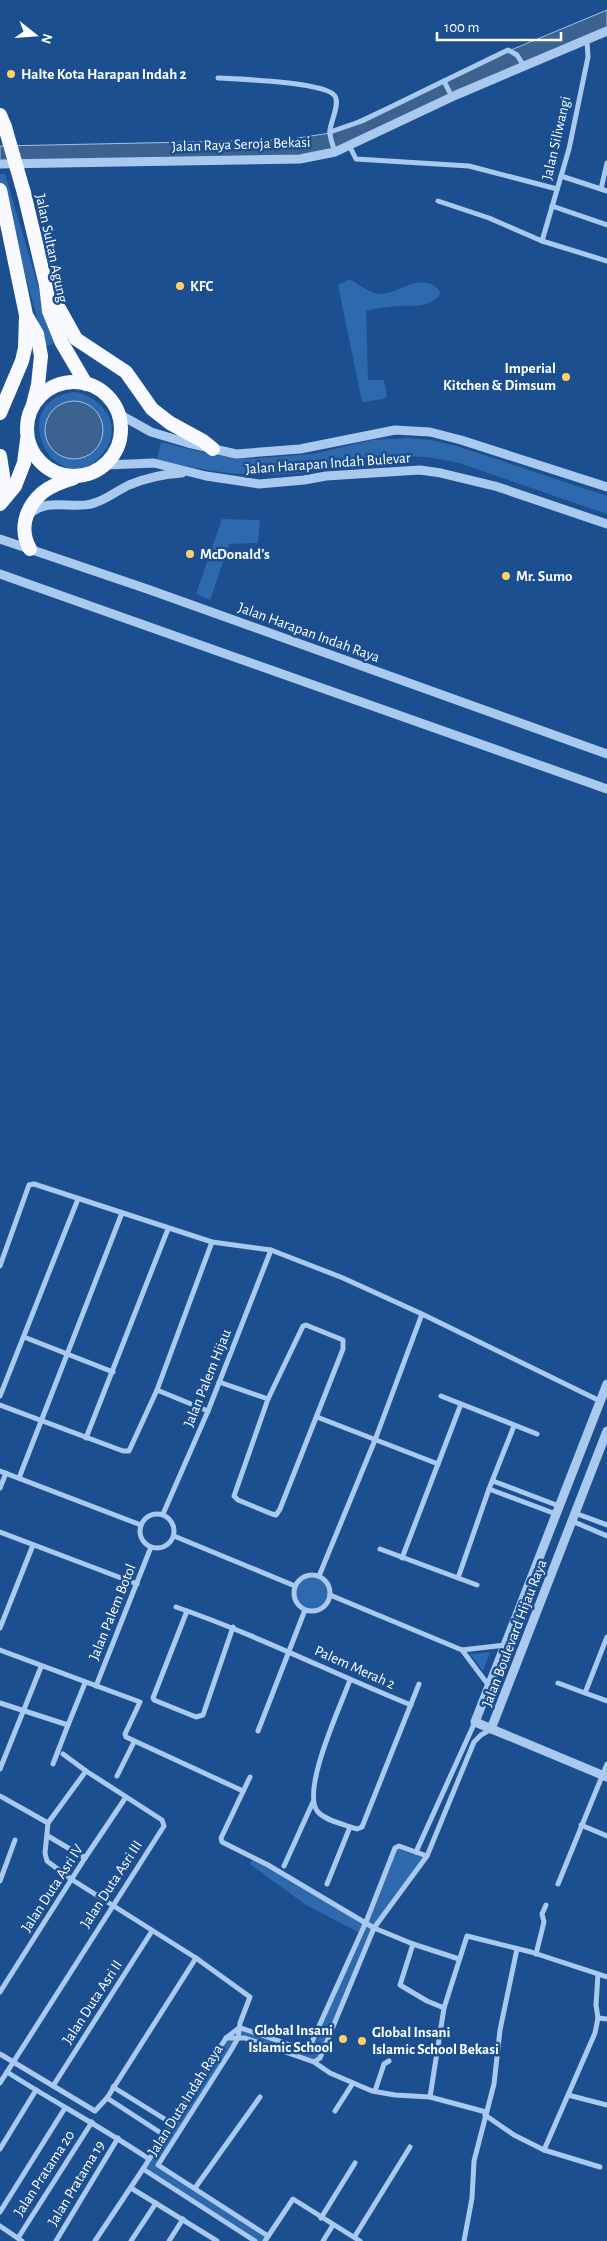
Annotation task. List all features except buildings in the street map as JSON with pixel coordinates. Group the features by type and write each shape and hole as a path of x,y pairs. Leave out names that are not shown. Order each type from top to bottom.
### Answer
{"highway":[{"name":"Jalan Sultan Agung","path":"2,121 24,193 46,285 49,311 62,343 86,384"},
{"path":"0,190 26,315 25,348 22,361 0,414"},
{"path":"46,285 76,339 126,372 152,409 170,423 203,440 213,450"},
{"path":"1,502 15,486 24,463 28,422 38,385 40,356 37,334 26,315"},
{"path":"30,549 25,540 23,530 25,520 43,492 77,477 92,473 106,464 114,454 120,441 121,427 119,414 106,394 86,384 70,382 54,387 41,396 32,408"},
{"path":"28,434 32,450 39,461 50,470 62,475 77,477"},
{"path":"0,456 4,482 1,502"}],"street":[{"name":"Jalan Raya Seroja Bekasi","path":"0,164 300,159 349,145 452,96 607,31"},
{"name":"Jalan Siliwangi","path":"542,241 561,176 586,64 587,41"},
{"path":"330,132 362,121 508,50 517,55 523,65"},
{"path":"218,78 300,84 329,92 336,98 330,132 334,149"},
{"path":"445,82 452,96"},
{"path":"349,145 356,159 469,166 557,189"},
{"path":"561,176 604,190 607,163"},
{"path":"438,201 489,218 542,241 607,261"},
{"path":"552,206 607,225"},
{"name":"Jalan Harapan Indah Bulevar","path":"119,414 151,432 213,450 236,454 280,452 328,445 364,435 395,430 430,432 461,440 607,487"},
{"name":"Jalan Harapan Indah Bulevar","path":"106,464 154,463 187,473 235,482 259,484 333,476 420,470 495,486 607,524"},
{"path":"25,520 39,507 90,505 128,486 150,478 187,473"},
{"name":"Jalan Harapan Indah Raya","path":"0,539 150,590 607,754"},
{"path":"0,574 607,789"},
{"path":"0,1266 29,1185 34,1184 212,1242 271,1250 343,1278 422,1314 600,1401"},
{"path":"0,1396 78,1199"},
{"path":"19,1478 122,1213"},
{"path":"86,1438 168,1229"},
{"path":"0,1405 86,1438 129,1452 157,1390 212,1242"},
{"name":"Jalan Palem Hijau","path":"163,1514 208,1411 271,1250"},
{"path":"319,1576 422,1314"},
{"path":"309,1325 343,1340 344,1344 317,1418 276,1515 238,1500 234,1496 268,1399 303,1326 309,1325"},
{"path":"24,1337 113,1372"},
{"path":"219,1382 268,1399"},
{"name":"Jalan Boulevard Hijau Raya","path":"475,1722 607,1384"},
{"path":"157,1390 208,1411"},
{"path":"441,1396 537,1434"},
{"path":"402,1558 461,1404"},
{"path":"317,1418 438,1464"},
{"path":"458,1578 489,1489 514,1426"},
{"name":"Jalan Boulevard Hijau Raya","path":"604,1776 491,1729 607,1430"},
{"path":"0,1488 3,1472 141,1525"},
{"path":"493,1481 558,1510"},
{"path":"489,1489 558,1510"},
{"path":"163,1514 173,1523 174,1536 162,1548 151,1547 143,1540 140,1530 141,1525 150,1515 163,1514"},
{"path":"573,1517 607,1525"},
{"path":"573,1517 607,1536"},
{"path":"0,1532 137,1584"},
{"path":"174,1536 295,1586"},
{"path":"0,1628 33,1545"},
{"name":"Jalan Palem Botol","path":"96,1686 151,1547"},
{"path":"380,1549 477,1585"},
{"path":"305,1576 319,1576 328,1584 330,1595 323,1608 315,1611 305,1610 296,1600 295,1586 305,1576"},
{"path":"330,1595 462,1650 505,1645"},
{"path":"524,1598 540,1604"},
{"name":"Palem Merah 2","path":"176,1607 233,1627 350,1680 411,1705"},
{"path":"258,1730 305,1610"},
{"path":"187,1611 154,1699 196,1717 203,1715 233,1627"},
{"path":"586,1693 607,1637"},
{"path":"0,1650 140,1703 125,1735 134,1742 243,1791"},
{"path":"462,1650 489,1686"},
{"path":"0,1769 41,1667"},
{"path":"284,1866 313,1802 313,1786 319,1763 350,1680"},
{"path":"53,1764 85,1683"},
{"path":"558,1683 607,1701"},
{"path":"313,1802 322,1815 350,1827 360,1829 362,1827 419,1684"},
{"path":"0,1703 68,1725"},
{"path":"416,1852 475,1722 491,1729"},
{"path":"314,2062 321,2056 374,1928 427,1856 474,1742 491,1729"},
{"path":"117,1776 134,1742"},
{"name":"Jalan Duta Asri III","path":"0,2083 164,1824 162,1820 86,1772 64,1754"},
{"path":"558,1884 581,1825 604,1776 607,1764"},
{"path":"86,1772 48,1823 45,1853 47,1860 71,1879 113,1904 250,1995 239,2028 238,2038"},
{"path":"250,1777 221,1838 222,1842 268,1865 374,1928 413,1944 459,1959"},
{"path":"0,1796 48,1823"},
{"name":"Jalan Duta Asri IV","path":"0,1992 71,1879 126,1797"},
{"path":"581,1825 607,1836"},
{"path":"327,1884 350,1827"},
{"path":"48,1836 85,1858"},
{"path":"0,1881 2,1868 16,1840"},
{"path":"239,2028 302,2049 310,2046 366,1922 395,1848 399,1846 427,1856"},
{"path":"536,1954 544,1922 542,1914 546,1905"},
{"name":"Jalan Duta Asri II","path":"53,2086 152,1931"},
{"path":"430,2097 444,2008 467,1936 536,1954 607,1976"},
{"path":"413,1944 400,1986 444,2008"},
{"path":"464,2241 472,2198 473,2167 494,2084 502,2024 517,1949"},
{"path":"1,2056 13,2061 94,2111 107,2098 196,1958"},
{"path":"544,2150 592,2042 598,2018 596,2005 598,1974"},
{"path":"598,2018 607,2019"},
{"path":"95,2241 131,2188 226,2038 239,2028"},
{"path":"226,2038 245,2038 314,2062 330,2073 375,2091 396,2095 430,2097 486,2114 514,2135 544,2150 600,2168"},
{"name":"Jalan Duta Indah Raya","path":"238,2038 158,2164 266,2239"},
{"path":"375,2091 384,2064 389,2061"},
{"path":"6,2072 92,2122 149,2159"},
{"path":"335,2111 353,2083"},
{"path":"114,2087 171,2123"},
{"path":"0,2150 36,2090"},
{"path":"568,2095 607,2104"},
{"path":"195,2188 260,2096"},
{"path":"107,2098 164,2135"},
{"path":"0,2212 65,2108"},
{"name":"Jalan Pratama 20","path":"20,2240 92,2122"},
{"name":"Jalan Pratama 19","path":"56,2241 118,2138"},
{"path":"355,2236 410,2147"},
{"path":"320,2218 355,2163"},
{"path":"143,2169 251,2240"},
{"path":"131,2188 183,2219 209,2239 216,2241"},
{"path":"266,2239 292,2199 320,2218 355,2236 360,2241"},
{"path":"131,2241 156,2203"},
{"path":"169,2241 183,2219"},
{"path":"323,2241 333,2225"},
{"path":"0,2226 20,2240"}],"shaded area":[{"path":"607,10 607,29 335,152 300,159 0,164 0,146 286,140 330,133 511,50"},
{"path":"0,174 5,174 55,343 45,347 0,183"},
{"path":"350,279 365,289 378,294 389,293 412,284 420,283 434,286 441,293 432,302 427,304 386,307 366,311 368,380 384,380 387,396 384,399 362,402 338,285"},
{"path":"75,392 94,400 108,414 112,432 110,442 104,452 87,466 70,468 55,461 44,447 39,430 42,413 53,400","holes":["75,401 103,429 99,445 95,450 84,455 60,456 48,444 59,405"]},
{"path":"74,401 85,403 98,414 103,430 101,441 90,454 74,459 63,457 50,446 45,430 47,419 58,406"},
{"path":"408,438 431,440 457,446 607,496 607,514 459,463 426,457 405,456 363,459 318,470 281,475 211,471 157,460 161,442 215,455 249,459 313,454 372,440"},
{"path":"222,519 260,520 258,543 229,544 210,600 196,594"},
{"path":"312,1575 319,1576 325,1580 329,1586 329,1600 325,1606 319,1610 312,1611 305,1610 299,1606 295,1600 294,1593 295,1586 299,1580 305,1576"},
{"path":"490,1652 483,1671 470,1654"},
{"path":"397,1846 427,1856 374,1928 320,2058 314,2062 238,2038 239,2028 302,2049 308,2048 360,1933 306,1905 250,1864 253,1858 366,1922"},
{"path":"226,2038 238,2038 158,2162 268,2236 264,2241 255,2241 143,2169"}],"place":[{"name":"Halte Kota Harapan Indah 2","path":"11,74"},
{"name":"KFC","path":"180,286"},
{"name":"Imperial Kitchen & Dimsum","path":"566,377"},
{"name":"McDonald's","path":"190,554"},
{"name":"Mr. Sumo","path":"506,576"},
{"name":"Global Insani Islamic School","path":"343,2039"},
{"name":"Global Insani Islamic School Bekasi","path":"362,2041"}]}
